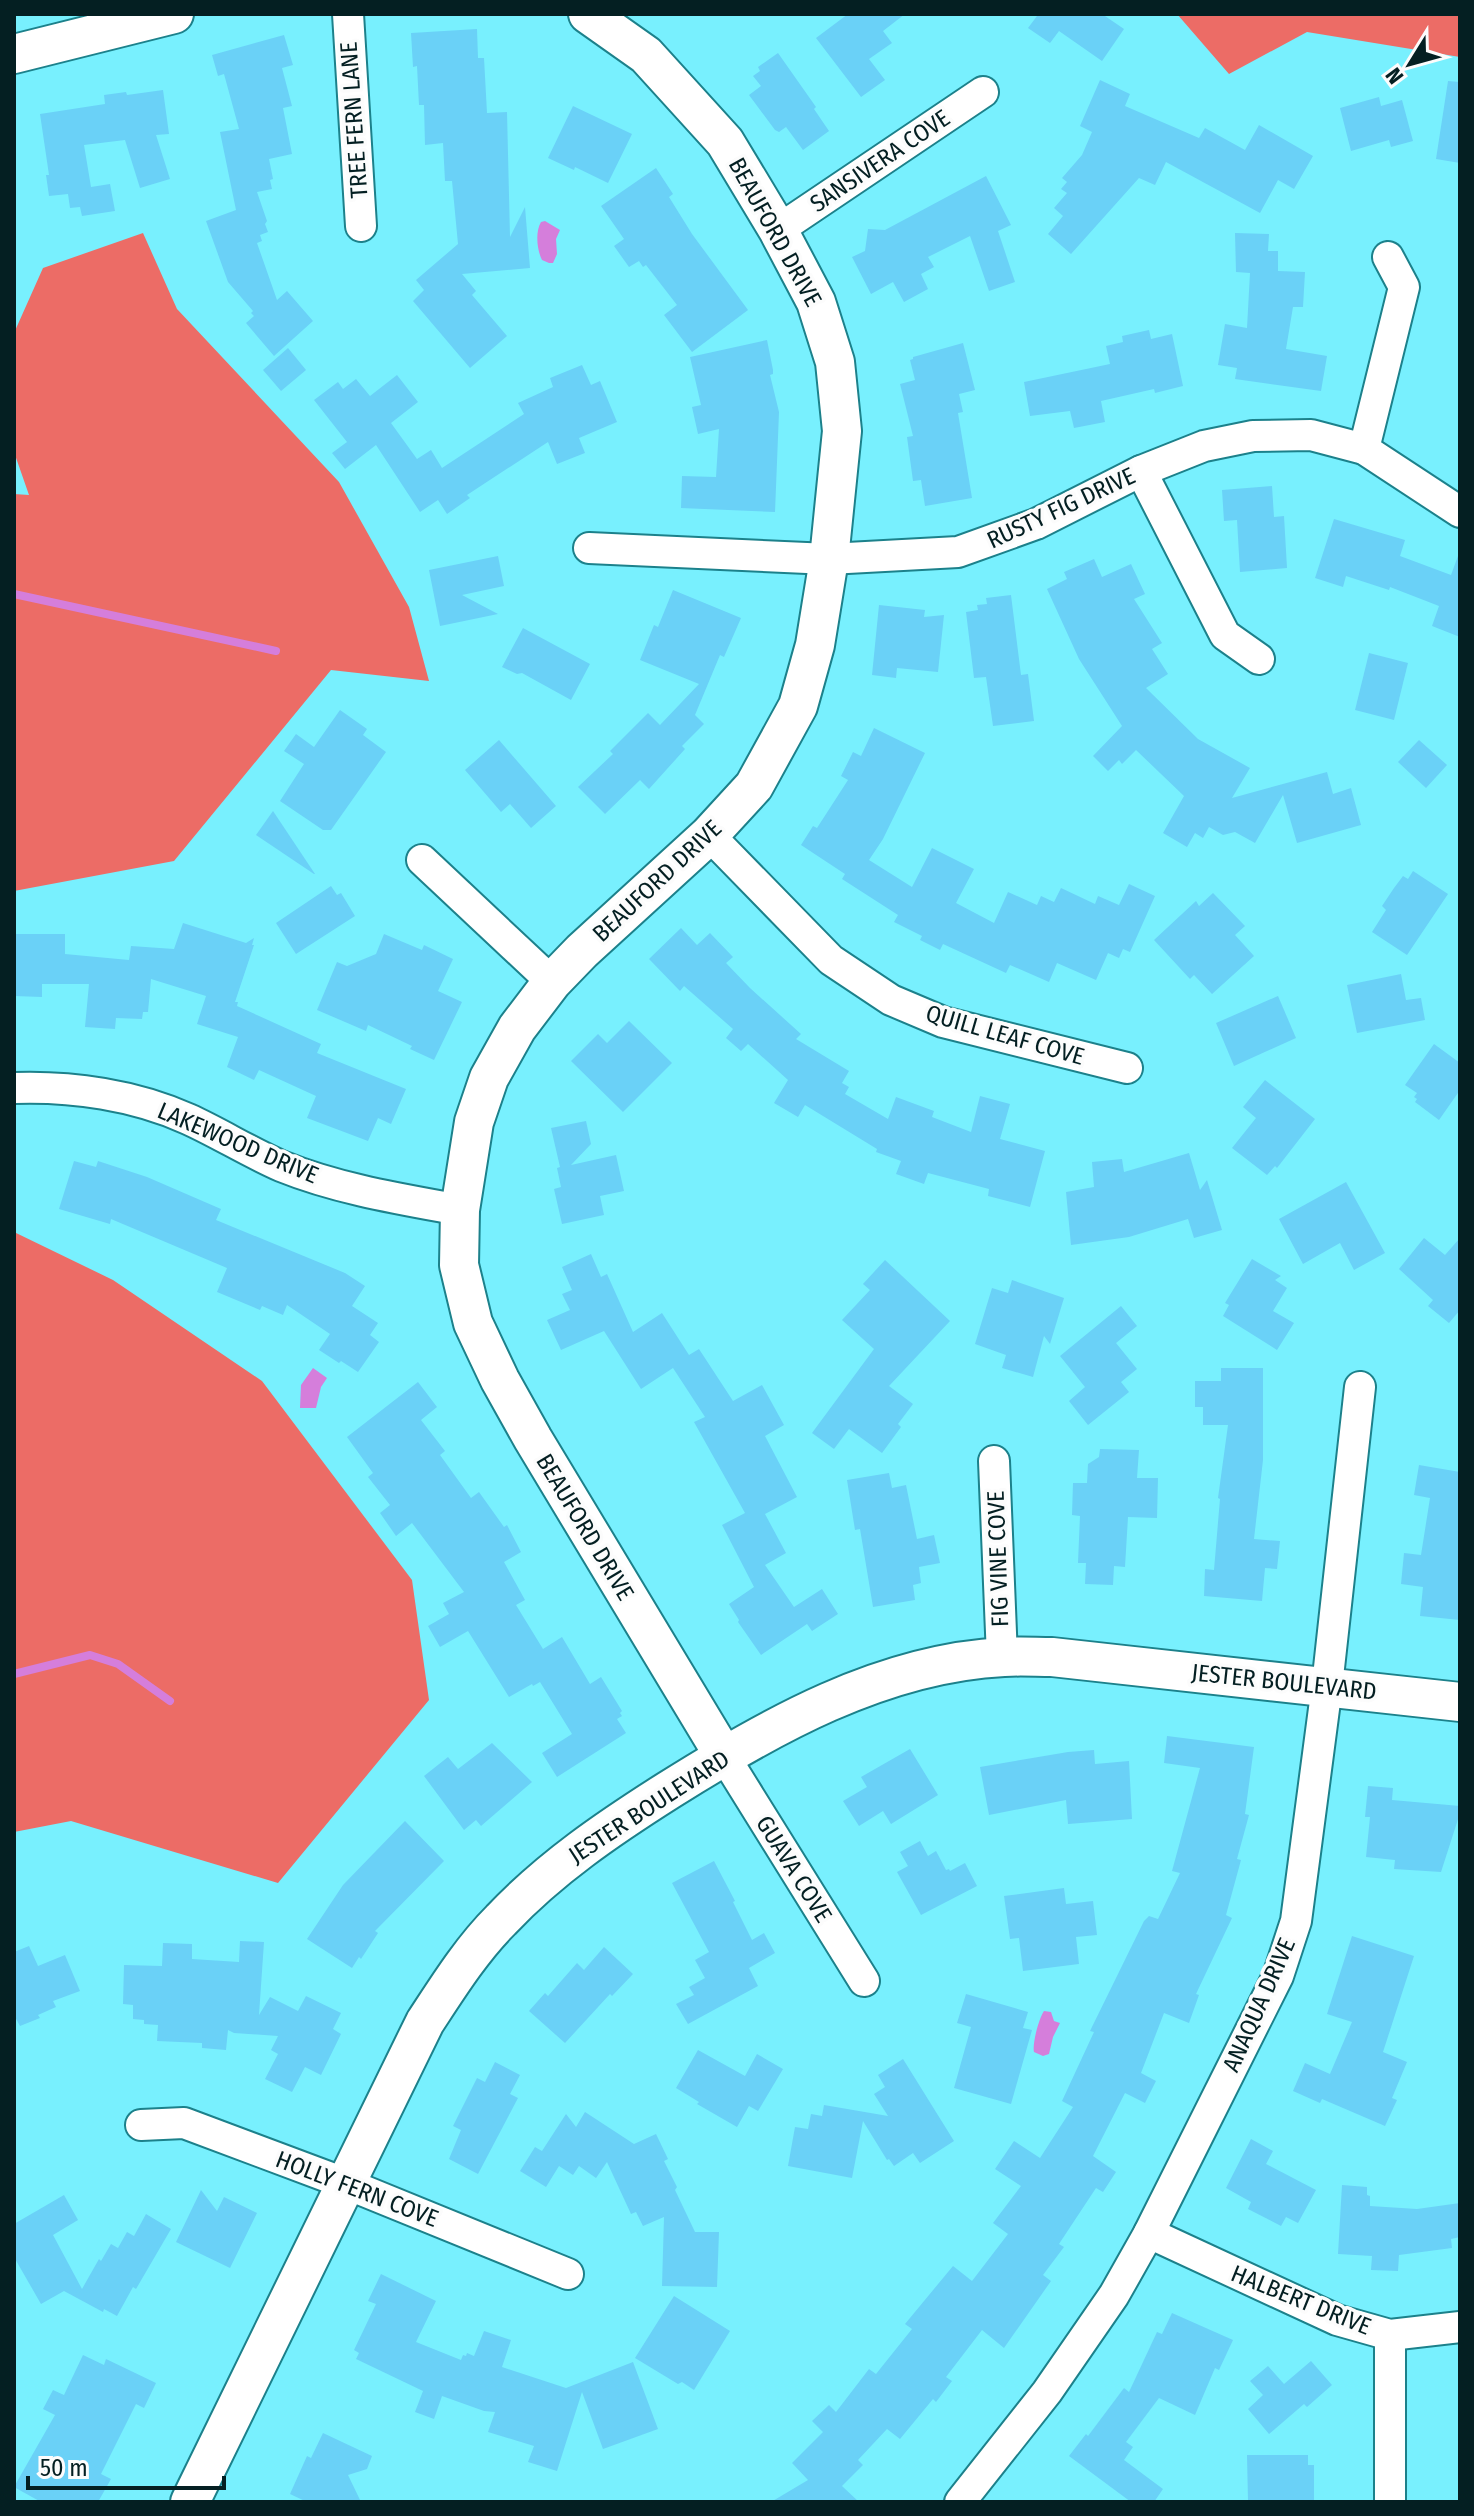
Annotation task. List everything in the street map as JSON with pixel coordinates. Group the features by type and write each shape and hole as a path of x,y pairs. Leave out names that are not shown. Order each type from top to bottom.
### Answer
{"street":[{"path":"14,54 174,14"},
{"name":"TREE FERN LANE","path":"348,14 361,226"},
{"name":"BEAUFORD DRIVE","path":"588,14 646,55 725,142 778,230 816,302 835,362 842,431 829,559 815,645 798,706 754,786 709,835 552,982 517,1028 489,1078 474,1122 460,1210 459,1265 473,1323 500,1380 724,1756"},
{"name":"SANSIVERA COVE","path":"778,230 983,92"},
{"path":"1364,449 1404,287 1388,257"},
{"name":"RUSTY FIG DRIVE","path":"589,548 829,559 958,552 1036,524 1141,471 1204,446 1253,436 1311,435 1364,449 1460,512"},
{"path":"1141,471 1225,635 1259,659"},
{"name":"QUILL LEAF COVE","path":"709,835 831,960 891,1000 943,1022 1127,1068"},
{"path":"422,860 552,982"},
{"name":"LAKEWOOD DRIVE","path":"14,1088 121,1096 185,1118 282,1166 343,1186 460,1210"},
{"name":"ANAQUA DRIVE","path":"960,2502 1047,2392 1114,2295 1149,2233 1278,1976 1296,1921 1327,1686 1360,1387"},
{"name":"FIG VINE COVE","path":"994,1461 1002,1657"},
{"name":"JESTER BOULEVARD","path":"190,2502 425,2022 456,1974 500,1920 554,1870 609,1828 724,1756 838,1697 942,1666 1002,1657 1052,1657 1460,1702"},
{"name":"GUAVA COVE","path":"724,1756 864,1981"},
{"name":"HOLLY FERN COVE","path":"141,2125 184,2123 347,2184 568,2274"},
{"name":"HALBERT DRIVE","path":"1149,2233 1337,2320 1390,2335 1460,2327"},
{"path":"1390,2335 1390,2502"}],"shaded area":[{"path":"1177,14 1460,14 1460,57 1307,32 1229,74"},
{"path":"545,221 560,230 553,263 542,260 538,246 539,226"},
{"path":"143,233 177,309 339,482 409,607 429,681 331,670 174,861 14,891 14,494 29,495 14,452 14,333 43,268"},
{"path":"14,1232 113,1280 262,1381 412,1580 429,1700 278,1883 71,1821 14,1832"},
{"path":"313,1368 327,1378 321,1387 316,1408 300,1408 301,1385"},
{"path":"1044,2011 1051,2012 1054,2021 1060,2023 1049,2054 1043,2056 1034,2052 1034,2048 1036,2031"}],"building":[{"path":"848,14 905,14 883,31 892,43 869,59 885,80 861,97 816,38"},
{"path":"1035,14 1102,14 1124,29 1102,61 1059,31 1050,43 1028,28 1037,16"},
{"path":"477,29 478,58 484,58 487,113 507,112 510,237 525,207 530,268 462,274 476,291 472,295 507,336 470,368 413,301 424,290 416,280 458,244 452,181 445,181 443,143 425,145 424,105 419,105 411,33"},
{"path":"284,35 293,65 282,68 292,106 283,108 292,154 269,159 272,189 257,192 268,232 260,235 262,241 257,243 277,300 287,291 313,321 274,356 246,323 254,316 253,311 228,282 206,221 236,210 220,132 239,129 224,74 218,76 212,55"},
{"path":"778,53 829,131 803,150 786,127 779,132 775,130 749,95 761,86 753,76 760,71 758,67"},
{"path":"1100,80 1130,94 1125,106 1199,138 1205,128 1245,150 1259,125 1313,156 1294,189 1278,180 1260,213 1166,162 1155,185 1139,178 1071,254 1048,234 1063,216 1054,208 1067,193 1061,189 1067,182 1062,178 1082,155 1092,132 1080,126"},
{"path":"1448,81 1460,82 1460,163 1436,159"},
{"path":"163,90 169,134 156,135 170,179 140,188 125,140 84,145 91,187 110,184 115,211 82,216 80,207 70,208 68,194 49,196 40,114 105,104 104,95"},
{"path":"1379,97 1381,106 1402,100 1413,141 1391,147 1389,140 1351,151 1340,108"},
{"path":"573,106 632,134 608,183 548,158"},
{"path":"656,168 673,194 669,197 692,234 748,310 692,352 664,315 677,305 646,265 643,267 639,261 629,267 614,246 624,239 601,206"},
{"path":"986,176 1011,225 998,231 1015,282 989,291 970,236 928,257 934,267 921,274 928,289 904,302 893,282 871,294 852,257 865,251 868,229 885,230"},
{"path":"1235,233 1269,234 1268,251 1278,251 1278,271 1305,272 1303,307 1293,307 1286,349 1327,356 1321,391 1235,379 1237,368 1218,365 1225,324 1247,328 1250,273 1236,272"},
{"path":"1149,330 1151,339 1172,334 1183,386 1101,401 1105,422 1074,428 1070,411 1030,416 1024,382 1110,364 1106,346 1123,342 1122,336"},
{"path":"767,340 773,370 770,375 779,412 775,512 681,508 682,476 716,477 719,429 698,434 692,407 701,405 690,357"},
{"path":"963,343 975,390 959,394 963,412 958,413 972,498 925,506 921,480 913,481 907,437 913,436 900,384 915,380 910,360 913,357"},
{"path":"288,348 306,370 281,391 263,370"},
{"path":"582,365 591,385 600,381 617,422 579,438 585,453 557,464 548,442 467,495 470,498 447,514 438,500 420,512 376,445 345,469 332,453 347,442 314,400 338,382 343,389 356,379 370,396 397,375 418,402 391,423 417,459 431,450 442,468 524,414 518,403 553,387 550,378"},
{"path":"1272,486 1274,517 1284,516 1287,568 1240,572 1237,520 1224,521 1222,490"},
{"path":"1334,519 1405,540 1400,556 1451,575 1460,556 1460,637 1432,626 1439,606 1390,587 1389,590 1346,576 1343,587 1315,578"},
{"path":"498,556 504,586 462,595 498,614 440,626 429,570"},
{"path":"1094,559 1102,577 1131,564 1145,594 1134,599 1162,643 1152,649 1168,674 1146,688 1198,739 1250,768 1232,798 1327,772 1333,794 1351,788 1361,825 1297,843 1283,795 1255,843 1235,832 1223,835 1209,827 1203,838 1195,833 1187,847 1163,833 1184,796 1136,750 1122,764 1119,760 1108,771 1093,756 1122,726 1079,659 1047,589 1067,579 1064,572"},
{"path":"673,590 741,618 724,657 720,655 695,715 704,724 682,746 685,749 649,789 640,780 605,814 578,787 613,754 610,751 648,713 660,725 699,684 640,660"},
{"path":"1011,595 1021,675 1028,674 1034,721 993,726 986,677 974,678 966,612 978,610 977,605 987,604 986,598"},
{"path":"879,605 925,610 924,617 944,615 938,672 897,668 896,678 872,675"},
{"path":"523,628 590,664 571,700 522,673 502,667"},
{"path":"1369,653 1408,663 1394,720 1355,710"},
{"path":"340,710 367,729 363,735 386,752 331,830 323,830 280,801 304,764 284,751 296,734 314,747"},
{"path":"874,728 925,753 883,839 869,860 912,887 932,848 974,869 956,903 994,923 1008,892 1037,905 1041,896 1054,902 1061,888 1095,904 1098,896 1119,905 1129,884 1155,896 1130,952 1123,949 1119,958 1108,953 1096,980 1057,963 1049,982 1010,965 1006,973 943,944 940,950 920,940 922,936 894,922 898,915 842,879 845,874 801,845 813,826 817,828 848,780 841,776 853,752 861,756"},
{"path":"499,740 556,806 531,828 510,804 501,812 465,770"},
{"path":"1419,740 1447,765 1426,788 1398,762"},
{"path":"273,811 315,874 256,835"},
{"path":"1413,871 1448,894 1407,955 1372,932 1386,910 1382,906 1394,888 1403,876 1408,879"},
{"path":"331,886 337,895 341,893 355,916 296,954 276,923"},
{"path":"1213,893 1245,926 1235,935 1254,956 1212,994 1194,975 1190,979 1154,940 1196,901 1199,906"},
{"path":"183,923 246,943 254,938 235,1002 238,1002 237,1006 321,1044 317,1053 406,1089 391,1124 378,1118 368,1141 307,1118 316,1096 259,1070 254,1080 227,1067 238,1037 197,1024 206,996 151,979 148,1012 143,1012 142,1019 116,1018 115,1029 85,1027 89,984 42,984 42,997 14,996 14,934 65,934 65,954 129,960 131,946 174,949"},
{"path":"681,928 697,945 710,933 733,957 726,963 801,1034 796,1039 849,1071 842,1083 849,1087 845,1094 888,1119 896,1097 934,1111 932,1117 971,1132 980,1096 1010,1104 1000,1139 1045,1151 1030,1207 988,1196 989,1189 928,1173 924,1184 896,1174 901,1161 876,1152 877,1149 805,1105 798,1117 774,1103 788,1080 748,1044 741,1051 726,1038 733,1029 684,986 680,991 649,959"},
{"path":"384,934 422,950 424,945 453,959 438,991 462,1002 434,1060 368,1025 366,1031 317,1010 337,962 347,966 376,954"},
{"path":"1401,974 1406,1000 1421,998 1425,1020 1357,1033 1347,985"},
{"path":"1278,996 1296,1038 1234,1066 1216,1023"},
{"path":"629,1021 672,1063 623,1112 571,1061 598,1034 607,1043"},
{"path":"1434,1044 1460,1063 1460,1090 1439,1120 1415,1102 1417,1093 1405,1085"},
{"path":"1265,1080 1315,1119 1277,1168 1275,1166 1267,1175 1232,1148 1256,1118 1243,1107"},
{"path":"586,1121 591,1144 571,1165 616,1155 624,1191 600,1196 604,1215 562,1224 554,1189 561,1187 557,1168 560,1167 551,1128"},
{"path":"1189,1153 1200,1190 1207,1180 1222,1230 1194,1238 1188,1219 1129,1237 1071,1245 1066,1192 1094,1187 1092,1162 1122,1159 1124,1172"},
{"path":"74,1161 96,1167 98,1161 147,1177 221,1209 216,1220 345,1273 365,1286 352,1306 378,1323 370,1335 379,1342 358,1372 319,1350 330,1334 287,1305 283,1315 262,1306 260,1310 217,1292 227,1268 111,1219 110,1224 59,1209"},
{"path":"1346,1182 1385,1253 1354,1270 1340,1243 1303,1264 1279,1219"},
{"path":"1424,1238 1445,1255 1460,1238 1460,1310 1449,1323 1428,1306 1433,1300 1399,1269"},
{"path":"591,1254 601,1277 607,1274 633,1332 662,1313 689,1355 699,1349 733,1401 762,1385 784,1425 765,1436 797,1497 765,1514 786,1553 765,1565 794,1607 822,1589 838,1614 812,1631 807,1624 761,1655 738,1622 729,1604 754,1587 722,1525 745,1513 694,1422 705,1417 673,1368 641,1389 604,1331 561,1350 547,1320 570,1310 562,1294 572,1290 562,1267"},
{"path":"1252,1259 1281,1276 1275,1280 1287,1288 1273,1311 1294,1323 1277,1350 1223,1316 1229,1305 1225,1303"},
{"path":"885,1260 950,1321 889,1386 913,1404 882,1453 849,1429 834,1449 812,1433 874,1349 842,1320 870,1290 863,1284"},
{"path":"1012,1280 1064,1298 1050,1344 1044,1336 1033,1377 1002,1368 1006,1355 975,1344 992,1288 1008,1293"},
{"path":"1121,1306 1137,1326 1116,1343 1137,1369 1121,1382 1129,1392 1088,1425 1069,1401 1085,1387 1060,1356"},
{"path":"1221,1368 1263,1368 1263,1460 1254,1539 1280,1541 1277,1569 1265,1568 1262,1601 1204,1596 1205,1569 1214,1570 1218,1498 1228,1425 1203,1425 1203,1407 1195,1407 1195,1381 1221,1381"},
{"path":"418,1382 437,1407 421,1420 445,1451 440,1455 471,1498 479,1492 504,1527 507,1525 521,1552 504,1562 525,1600 516,1605 543,1649 562,1637 590,1684 601,1677 622,1711 622,1716 617,1719 626,1733 557,1777 542,1753 572,1734 540,1682 509,1697 468,1631 440,1647 428,1626 449,1614 443,1603 464,1592 412,1523 396,1536 380,1513 390,1505 368,1477 373,1473 347,1437"},
{"path":"1100,1449 1139,1450 1137,1478 1158,1478 1157,1518 1128,1517 1125,1567 1114,1566 1113,1585 1085,1584 1086,1563 1078,1563 1080,1516 1072,1515 1073,1483 1087,1483 1088,1464 1099,1457"},
{"path":"1419,1465 1460,1472 1460,1620 1420,1616 1423,1587 1401,1584 1404,1553 1421,1555 1430,1498 1414,1495"},
{"path":"889,1473 892,1488 906,1485 917,1539 934,1535 940,1563 919,1567 921,1583 913,1585 915,1600 873,1607 860,1529 855,1530 847,1480"},
{"path":"1167,1736 1254,1747 1245,1814 1249,1815 1226,1915 1232,1918 1196,1994 1199,1995 1189,2023 1164,2013 1141,2073 1156,2081 1145,2103 1125,2093 1093,2156 1116,2172 1103,2192 1096,2188 1059,2244 1064,2247 1043,2275 1051,2281 1004,2348 982,2330 946,2377 952,2381 936,2402 933,2399 900,2439 887,2429 858,2460 863,2465 842,2486 859,2502 771,2502 808,2480 792,2463 823,2432 812,2421 829,2405 836,2412 869,2369 876,2374 912,2329 905,2324 953,2266 972,2281 1008,2234 993,2223 1021,2186 995,2169 1014,2141 1040,2158 1073,2107 1062,2101 1094,2032 1090,2031 1144,1921 1149,1916 1158,1919 1180,1873 1172,1871 1200,1768 1164,1763"},
{"path":"492,1743 532,1782 481,1826 476,1820 464,1830 424,1776 448,1757 458,1769"},
{"path":"910,1749 938,1795 891,1824 883,1811 859,1826 843,1801 867,1787 861,1777"},
{"path":"1094,1750 1095,1764 1129,1761 1132,1819 1068,1824 1066,1800 989,1815 980,1767"},
{"path":"1368,1786 1393,1788 1392,1800 1460,1806 1441,1872 1394,1869 1395,1860 1366,1857 1370,1817 1365,1817"},
{"path":"405,1821 444,1861 375,1931 378,1933 352,1968 307,1939 343,1885"},
{"path":"920,1841 928,1856 936,1851 946,1870 965,1863 977,1886 921,1915 897,1872 908,1866 900,1852"},
{"path":"714,1861 752,1940 764,1933 775,1953 749,1968 758,1986 688,2024 676,2004 694,1995 689,1987 705,1978 695,1960 709,1952 672,1883"},
{"path":"1064,1888 1066,1904 1093,1901 1097,1935 1076,1937 1079,1964 1023,1971 1019,1938 1010,1939 1004,1896"},
{"path":"1352,1936 1414,1956 1383,2052 1407,2062 1392,2098 1397,2100 1385,2126 1322,2099 1320,2103 1293,2091 1305,2063 1330,2074 1352,2022 1327,2014"},
{"path":"240,1941 264,1942 259,2015 270,1997 298,2011 306,1996 341,2013 333,2029 341,2034 321,2075 305,2067 292,2092 265,2079 278,2054 271,2050 278,2036 228,2030 226,2050 202,2048 202,2043 157,2041 158,2025 133,2019 133,2005 123,2004 124,1965 162,1966 163,1943 192,1944 192,1959 239,1962"},
{"path":"29,1946 38,1966 65,1955 80,1991 53,2001 56,2007 20,2026 14,2015 14,1952"},
{"path":"604,1947 633,1974 565,2043 529,2011 545,1993 548,1996 577,1963 584,1970"},
{"path":"966,1994 1028,2012 1023,2028 1032,2030 1011,2104 954,2088 971,2027 957,2023"},
{"path":"698,2050 745,2076 757,2054 783,2069 758,2111 749,2106 737,2127 676,2088"},
{"path":"903,2059 954,2141 920,2163 913,2153 894,2166 863,2121 852,2178 788,2166 795,2127 808,2129 811,2114 822,2116 824,2105 888,2116 874,2094 885,2087 878,2075"},
{"path":"495,2062 520,2075 510,2094 518,2098 478,2174 449,2159 461,2130 453,2126 477,2078 485,2082"},
{"path":"585,2112 634,2144 656,2134 668,2159 664,2161 677,2187 675,2190 695,2232 719,2232 717,2287 662,2286 664,2217 643,2226 636,2212 631,2214 607,2162 596,2178 579,2166 573,2175 559,2166 546,2187 520,2171 535,2147 542,2151 566,2114 576,2127"},
{"path":"1251,2139 1273,2151 1266,2164 1316,2190 1298,2223 1286,2217 1281,2226 1248,2209 1251,2202 1226,2188"},
{"path":"1342,2185 1367,2187 1370,2206 1417,2209 1460,2203 1460,2237 1451,2239 1452,2248 1399,2255 1398,2271 1371,2270 1372,2256 1338,2254"},
{"path":"201,2190 217,2211 224,2197 257,2213 230,2268 176,2242"},
{"path":"64,2195 78,2220 53,2235 82,2289 111,2244 118,2248 127,2232 134,2236 146,2214 171,2229 117,2316 64,2291 41,2304 14,2257 14,2224"},
{"path":"381,2274 436,2301 416,2342 461,2360 467,2353 474,2356 484,2331 511,2340 502,2367 566,2388 633,2362 658,2429 603,2449 582,2392 557,2471 528,2462 534,2446 488,2432 495,2412 442,2396 434,2419 415,2412 423,2391 356,2359 359,2353 354,2350 376,2304 368,2301"},
{"path":"674,2296 730,2331 694,2390 635,2358"},
{"path":"1172,2313 1233,2340 1219,2370 1215,2368 1195,2415 1159,2398 1126,2442 1133,2447 1124,2460 1163,2489 1154,2502 1131,2502 1069,2456 1124,2388 1129,2392 1157,2332 1162,2334"},
{"path":"83,2355 104,2365 106,2359 156,2383 144,2408 136,2404 101,2474 111,2479 98,2502 41,2502 14,2487 55,2415 43,2409 53,2390 64,2395"},
{"path":"1311,2361 1332,2385 1269,2434 1248,2409 1263,2395 1250,2381 1268,2366 1284,2384"},
{"path":"323,2433 372,2456 367,2469 348,2475 361,2502 307,2502 290,2494 307,2456 311,2458"},
{"path":"1247,2455 1308,2455 1308,2465 1314,2465 1314,2502 1248,2501"}],"waterway":[{"path":"14,594 276,651"},
{"path":"14,1674 90,1655 118,1664 170,1701"}]}
